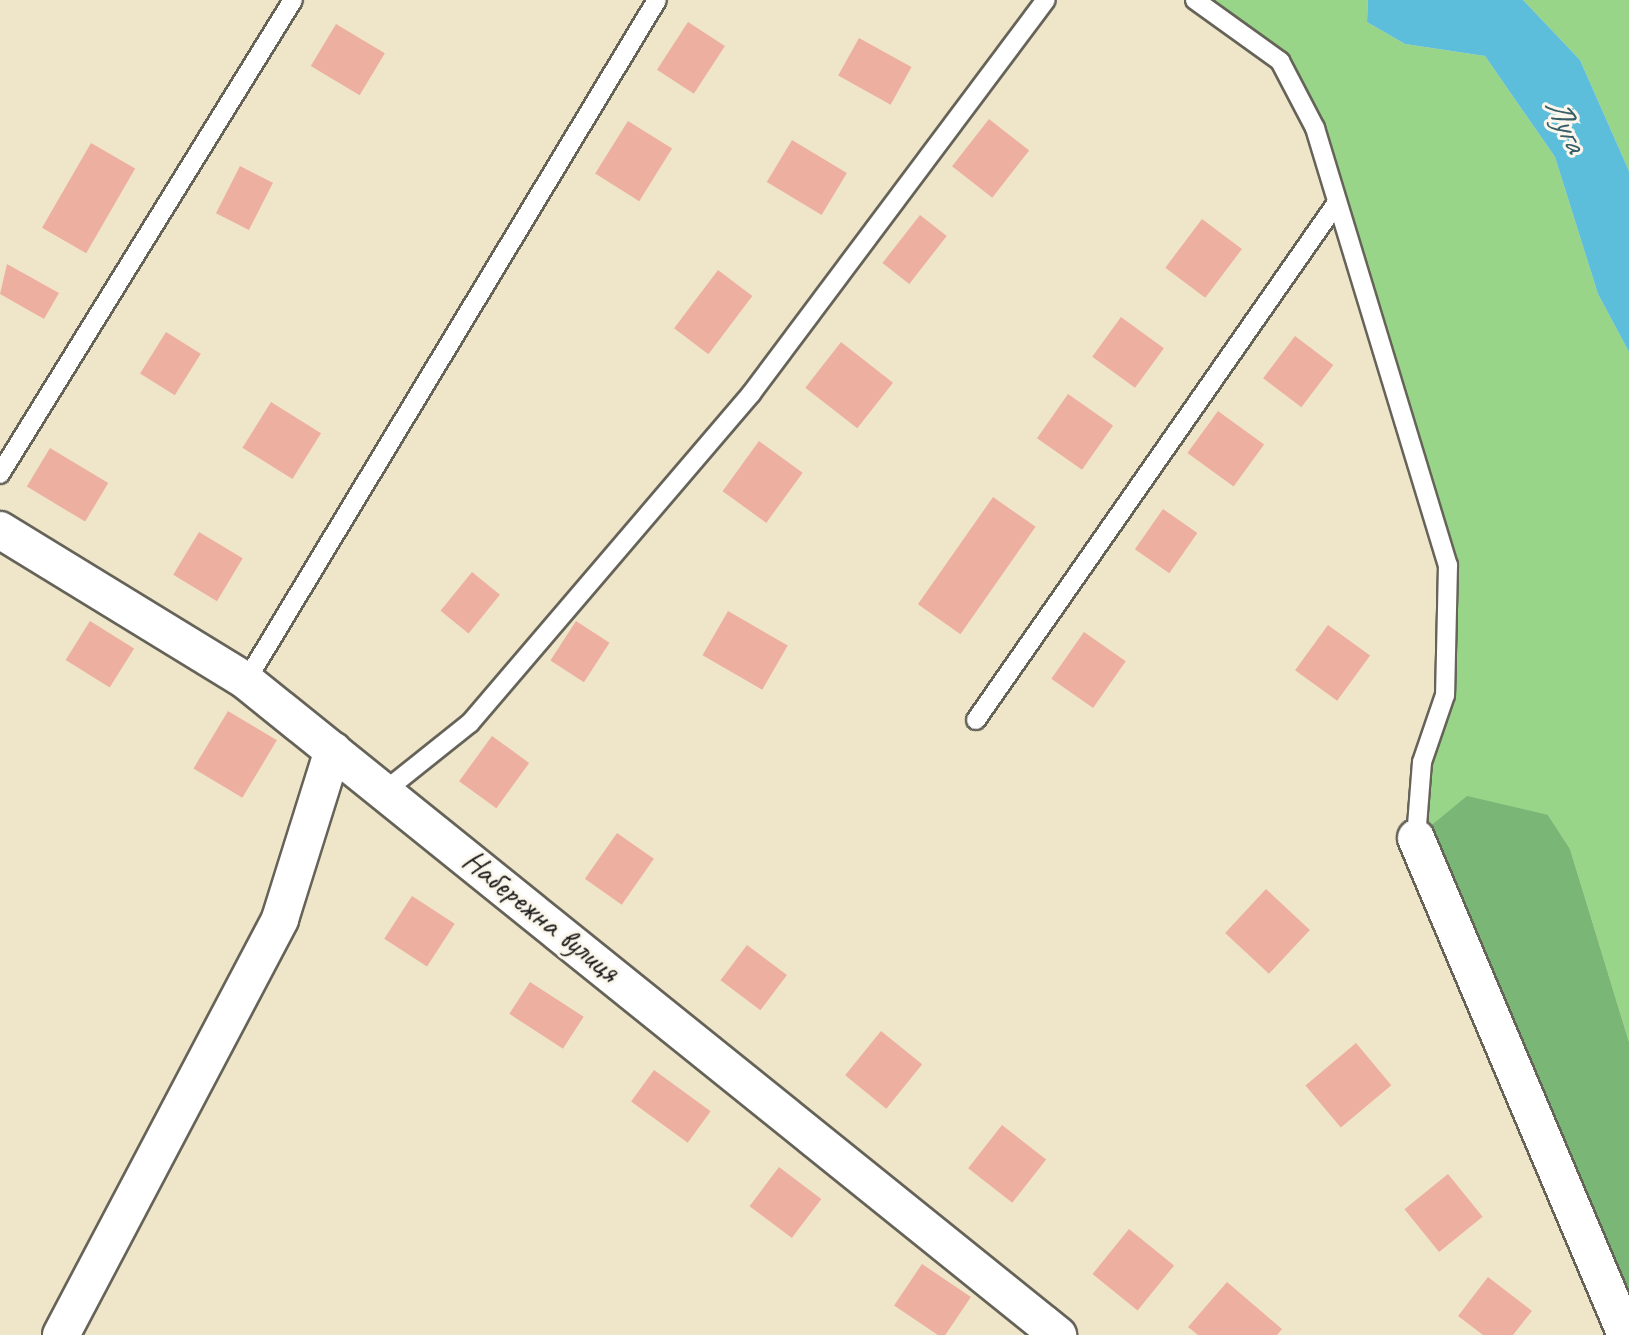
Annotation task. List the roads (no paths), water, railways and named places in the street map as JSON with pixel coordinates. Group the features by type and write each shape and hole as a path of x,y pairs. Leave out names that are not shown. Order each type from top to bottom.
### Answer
{"street":[{"name":"Набережна вулиця","path":"0,530 246,681 386,790 1058,1335"},
{"path":"61,1335 280,919 333,750"},
{"path":"1416,838 1626,1335"}],"lane":[{"path":"0,474 293,0"},
{"path":"246,681 657,0"},
{"path":"386,790 470,723 751,394 1046,0"},
{"path":"1195,0 1280,61 1315,128 1448,565 1445,695 1422,762 1416,838"},
{"path":"976,720 1336,204"}],"water":[{"name":"Луга","path":"1368,0 1523,0 1580,60 1629,171 1629,352 1598,294 1555,157 1485,56 1405,44 1367,22"}]}
